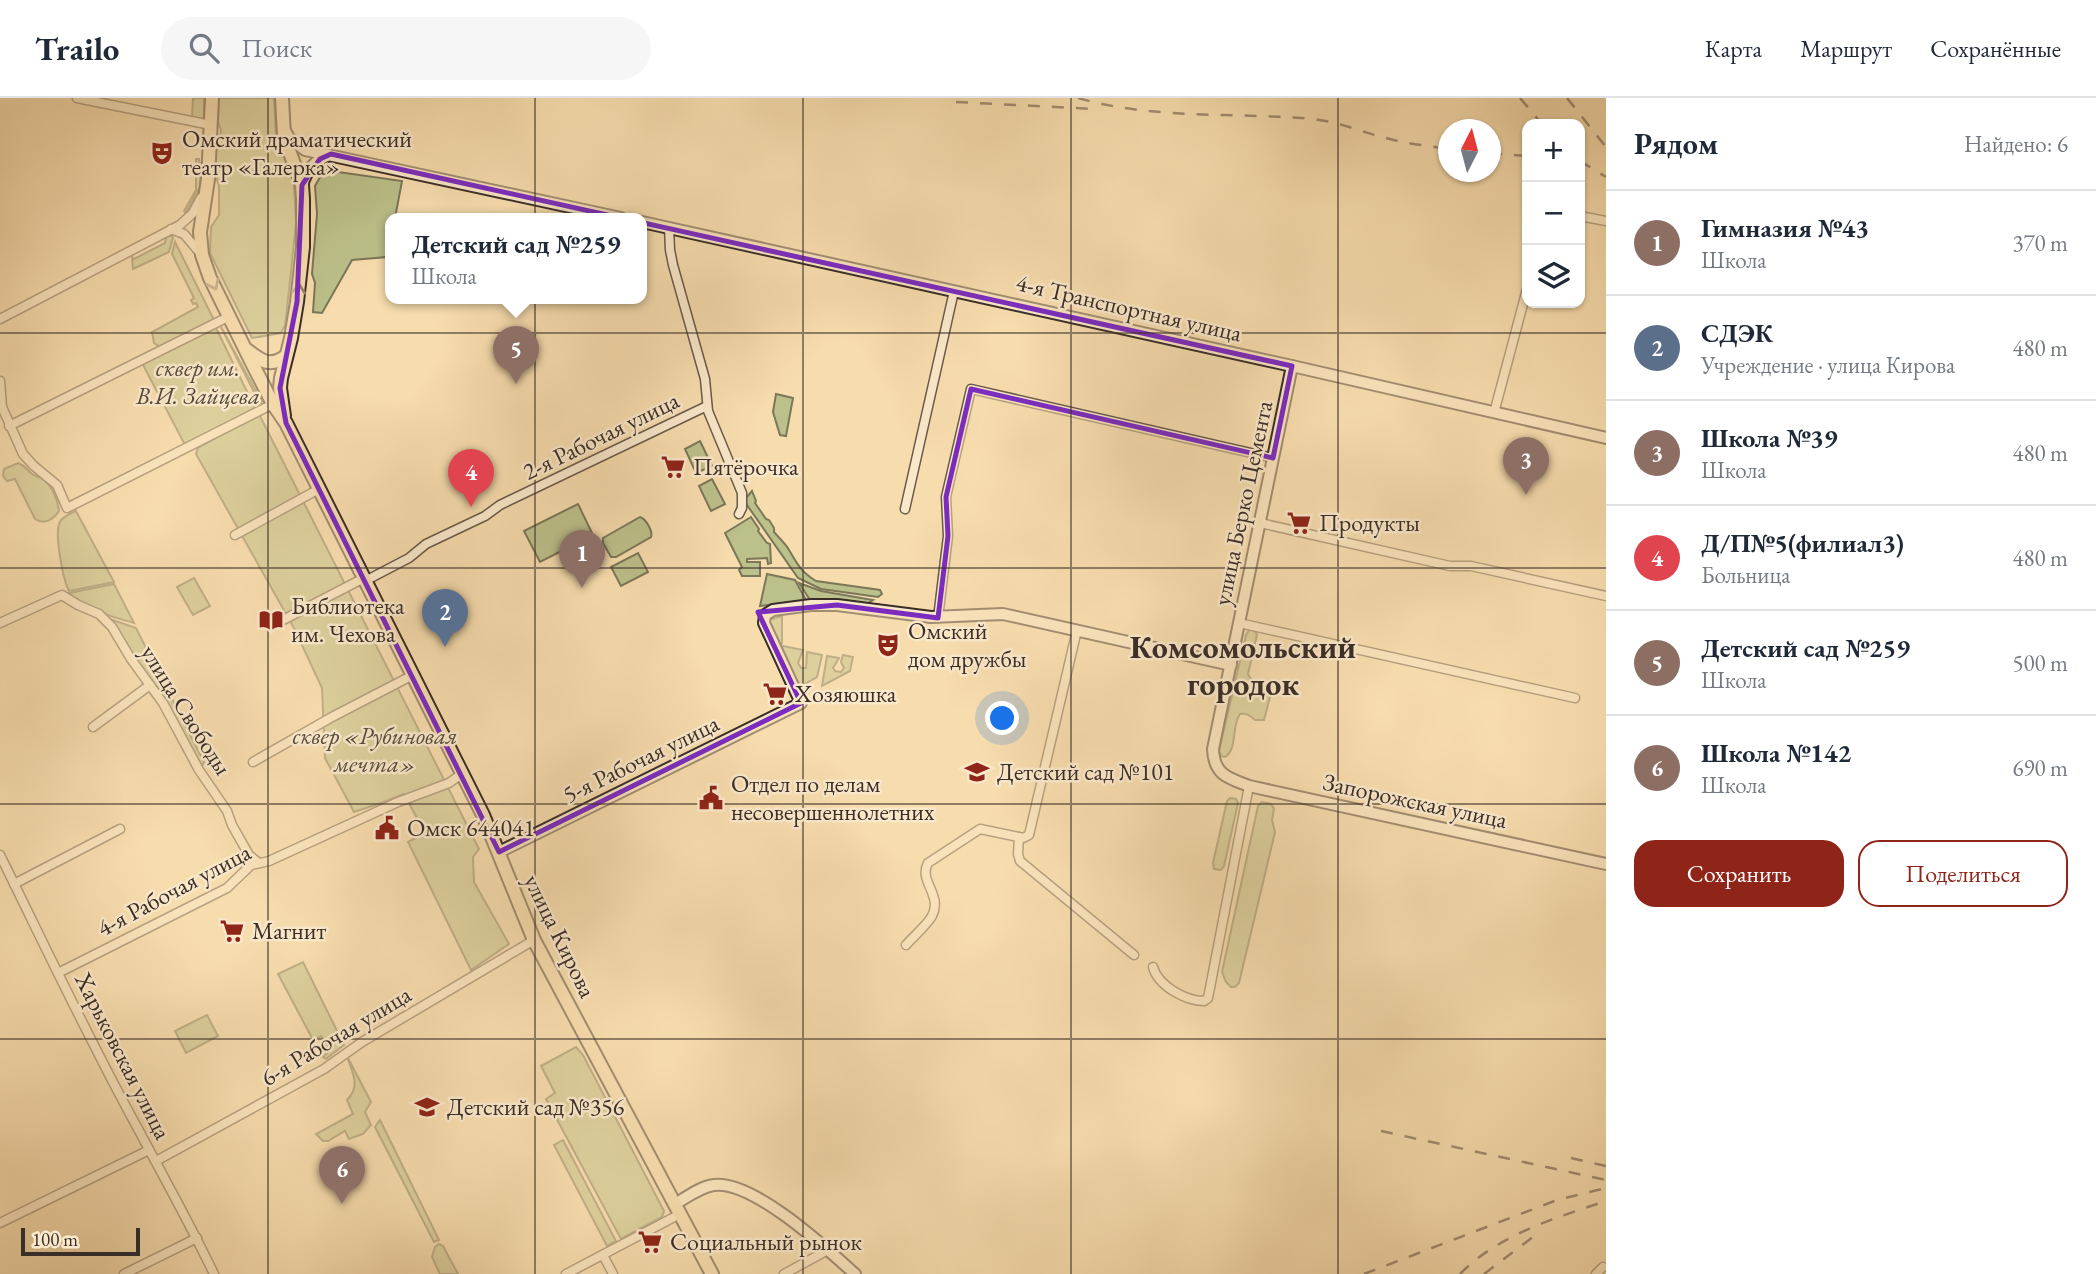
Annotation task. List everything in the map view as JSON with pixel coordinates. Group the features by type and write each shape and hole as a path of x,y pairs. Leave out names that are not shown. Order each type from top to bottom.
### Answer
{"main road":[{"path":"202,256 200,232 212,98"},
{"name":"улица Кирова","path":"282,98 284,137 302,185 303,247 297,302 280,388 286,423"},
{"path":"282,127 289,138 305,150 598,213"},
{"path":"302,185 310,167 331,154"},
{"name":"4-я Транспортная улица","path":"647,223 1606,438"},
{"name":"улица Кирова","path":"202,256 245,349 273,404 286,423 463,773 499,852 534,940 712,1274"},
{"path":"245,349 267,363 286,356"},
{"name":"улица Берко Цемента","path":"1218,770 1213,759 1213,749 1292,366"},
{"name":"5-я Рабочая улица","path":"499,852 801,702 764,623 765,615 773,610 836,605 938,618"},
{"path":"938,618 1003,614 1231,665"},
{"name":"Запорожская улица","path":"1218,770 1228,778 1249,786 1606,864"},
{"path":"678,1209 707,1186 734,1186 770,1205 855,1274"}],"street":[{"path":"77,98 211,125"},
{"path":"0,319 180,225 193,214 206,188"},
{"path":"1585,217 1606,222"},
{"path":"669,228 673,265 705,379 708,411 742,493 742,508 739,514"},
{"path":"171,229 184,234 202,256"},
{"path":"905,509 954,291"},
{"path":"1494,413 1522,308"},
{"path":"9,426 230,316"},
{"path":"0,381 2,407 23,454 57,485 66,508 273,404"},
{"path":"938,618 948,536 946,497 971,389 1273,458"},
{"name":"2-я Рабочая улица","path":"281,621 409,558 426,544 485,516 500,505 708,406"},
{"path":"235,535 319,489"},
{"path":"1260,523 1450,566 1471,566 1606,596"},
{"name":"улица Свободы","path":"0,624 62,594 106,620 163,703 199,770 221,801 249,855 259,863"},
{"path":"1239,623 1574,698"},
{"path":"906,945 932,917 937,902 925,874 928,863 980,829 1026,838 1028,835 1077,630"},
{"path":"253,762 413,675"},
{"path":"93,727 150,685"},
{"name":"4-я Рабочая улица","path":"58,973 227,888 246,868 268,861 398,802 449,783 463,773"},
{"path":"1153,967 1156,976 1167,986 1191,999 1204,1001 1208,998 1249,786"},
{"path":"14,884 120,830"},
{"path":"1019,837 1020,861 1134,955"},
{"name":"Харьковская улица","path":"0,855 214,1274"},
{"name":"6-я Рабочая улица","path":"156,1161 312,1076 362,1042 534,940"},
{"path":"0,1223 149,1150"},
{"path":"566,1274 603,1255 678,1209"},
{"path":"124,1274 197,1238"},
{"path":"784,1274 828,1250"},
{"path":"603,1255 613,1274"}],"highlighted area":[{"path":"331,154 1292,366 1273,458 971,389 946,497 948,536 938,618 837,605 758,612 801,703 499,852 286,423 280,388 297,302 302,185 320,159"}],"green space":[{"path":"193,98 204,98 204,118 199,121 192,118"},
{"path":"219,98 274,98 276,135 293,177 296,223 285,325 281,333 252,338 210,253 211,227 219,215 219,186 215,173 216,146 221,130 218,122"},
{"path":"196,159 199,159 201,164 200,187 186,213 184,211 196,190"},
{"path":"324,170 402,181 396,213 385,213 385,257 352,260 322,313 313,312 315,283 312,274 317,214 315,186"},
{"path":"171,235 173,238 169,252 133,269 132,257 134,259 165,243 166,237"},
{"path":"175,242 214,320 160,347 154,343 152,332 198,307 191,300 194,298 172,254"},
{"path":"221,327 262,402 261,406"},
{"name":"сквер им. В.И. Зайцева","path":"216,328 255,408 185,445 142,363"},
{"path":"776,394 793,398 786,436 780,435 773,412"},
{"name":"сквер «Рубиновая мечта»","path":"259,414 479,849 473,857 474,882 509,944 471,970 408,842 425,833 404,794 354,812 325,758 322,688 294,628 196,454 198,448"},
{"path":"700,441 712,466 696,473 685,449"},
{"path":"18,463 43,479 52,489 59,511 51,519 42,522 35,519 15,479 7,481 3,476 4,469"},
{"path":"712,479 725,504 711,511 699,486"},
{"path":"752,491 755,503 807,575 816,581 880,590 882,594 878,597 821,589 798,578 747,505 745,499"},
{"path":"578,504 593,535 540,562 524,531"},
{"path":"76,511 114,582 69,591 60,558 58,530 62,519"},
{"path":"640,517 649,526 651,537 616,557 611,557 603,538"},
{"path":"751,517 758,531 770,544 771,563 768,564 767,558 747,559 747,562 760,562 760,576 742,576 739,570 742,567 725,533"},
{"path":"638,553 648,572 621,586 611,567"},
{"path":"767,574 795,580 806,600 760,606"},
{"path":"194,578 210,606 193,615 177,587"},
{"path":"799,583 821,591 873,600 867,604 845,600 810,600"},
{"path":"114,584 134,623 90,608 69,593"},
{"path":"782,616 782,643 776,645 768,620"},
{"path":"107,618 136,628 204,762 201,768"},
{"path":"1253,629 1257,635 1248,674 1255,682 1272,685 1272,689 1264,720 1255,720 1247,714 1240,714 1232,749 1225,757 1221,756 1219,751 1246,635"},
{"path":"777,647 803,650 798,663 801,668 806,668 807,652 822,655 817,677 801,686 797,685"},
{"path":"843,655 853,657 850,671 822,686 827,656 839,658 833,668 841,672 844,668 841,662"},
{"path":"1230,798 1236,799 1238,803 1224,866 1221,870 1214,869 1213,863 1227,801"},
{"path":"1262,802 1271,804 1274,809 1272,820 1275,832 1239,983 1231,987 1222,972 1258,806"},
{"path":"303,962 344,1045 326,1059 323,1057 330,1050 321,1036 313,1040 278,974"},
{"path":"207,1015 218,1036 186,1053 175,1031"},
{"path":"576,1047 583,1055 664,1211 662,1217 621,1239 546,1099 555,1093 541,1066"},
{"path":"347,1056 371,1102 365,1112 371,1125 363,1134 349,1139 345,1131 323,1141 316,1134 353,1114 347,1100 355,1083"},
{"path":"380,1120 439,1240 434,1242 375,1127"},
{"path":"563,1140 616,1241 607,1246 554,1145"},
{"path":"439,1244 443,1246 458,1274 440,1274 432,1257"}],"railway":[{"path":"1078,98 1136,110 1313,119 1397,141 1438,147"},
{"path":"1520,98 1538,119"},
{"path":"1567,98 1606,147"},
{"path":"956,102 1095,109"},
{"path":"1501,154 1522,156"},
{"path":"1585,164 1606,177"},
{"path":"1381,1131 1606,1180"},
{"path":"1571,1158 1606,1166"},
{"path":"1364,1274 1557,1200 1606,1188"},
{"path":"1460,1274 1475,1260 1509,1238 1547,1221 1606,1201"},
{"path":"1484,1274 1537,1234"}],"place":[{"name":"Омский драматический театр «Галерка»","path":"162,153"},
{"name":"Детский сад №259","path":"516,384"},
{"name":"Пятёрочка","path":"673,467"},
{"name":"Школа №39","path":"1526,495"},
{"name":"Д/П№5(филиал3)","path":"471,507"},
{"name":"Продукты","path":"1299,523"},
{"name":"Гимназия №43","path":"582,588"},
{"name":"Библиотека им. Чехова","path":"271,620"},
{"name":"Омский дом дружбы","path":"888,645"},
{"name":"СДЭК","path":"445,647"},
{"name":"Хозяюшка","path":"775,694"},
{"name":"Детский сад №101","path":"977,772"},
{"name":"Отдел по делам несовершеннолетних","path":"711,798"},
{"name":"Омск 644041","path":"387,828"},
{"name":"Магнит","path":"232,931"},
{"name":"Детский сад №356","path":"427,1107"},
{"name":"Школа №142","path":"342,1204"},
{"name":"Социальный рынок","path":"650,1242"}],"district":[{"name":"Комсомольский городок","path":"1243,666"}]}
